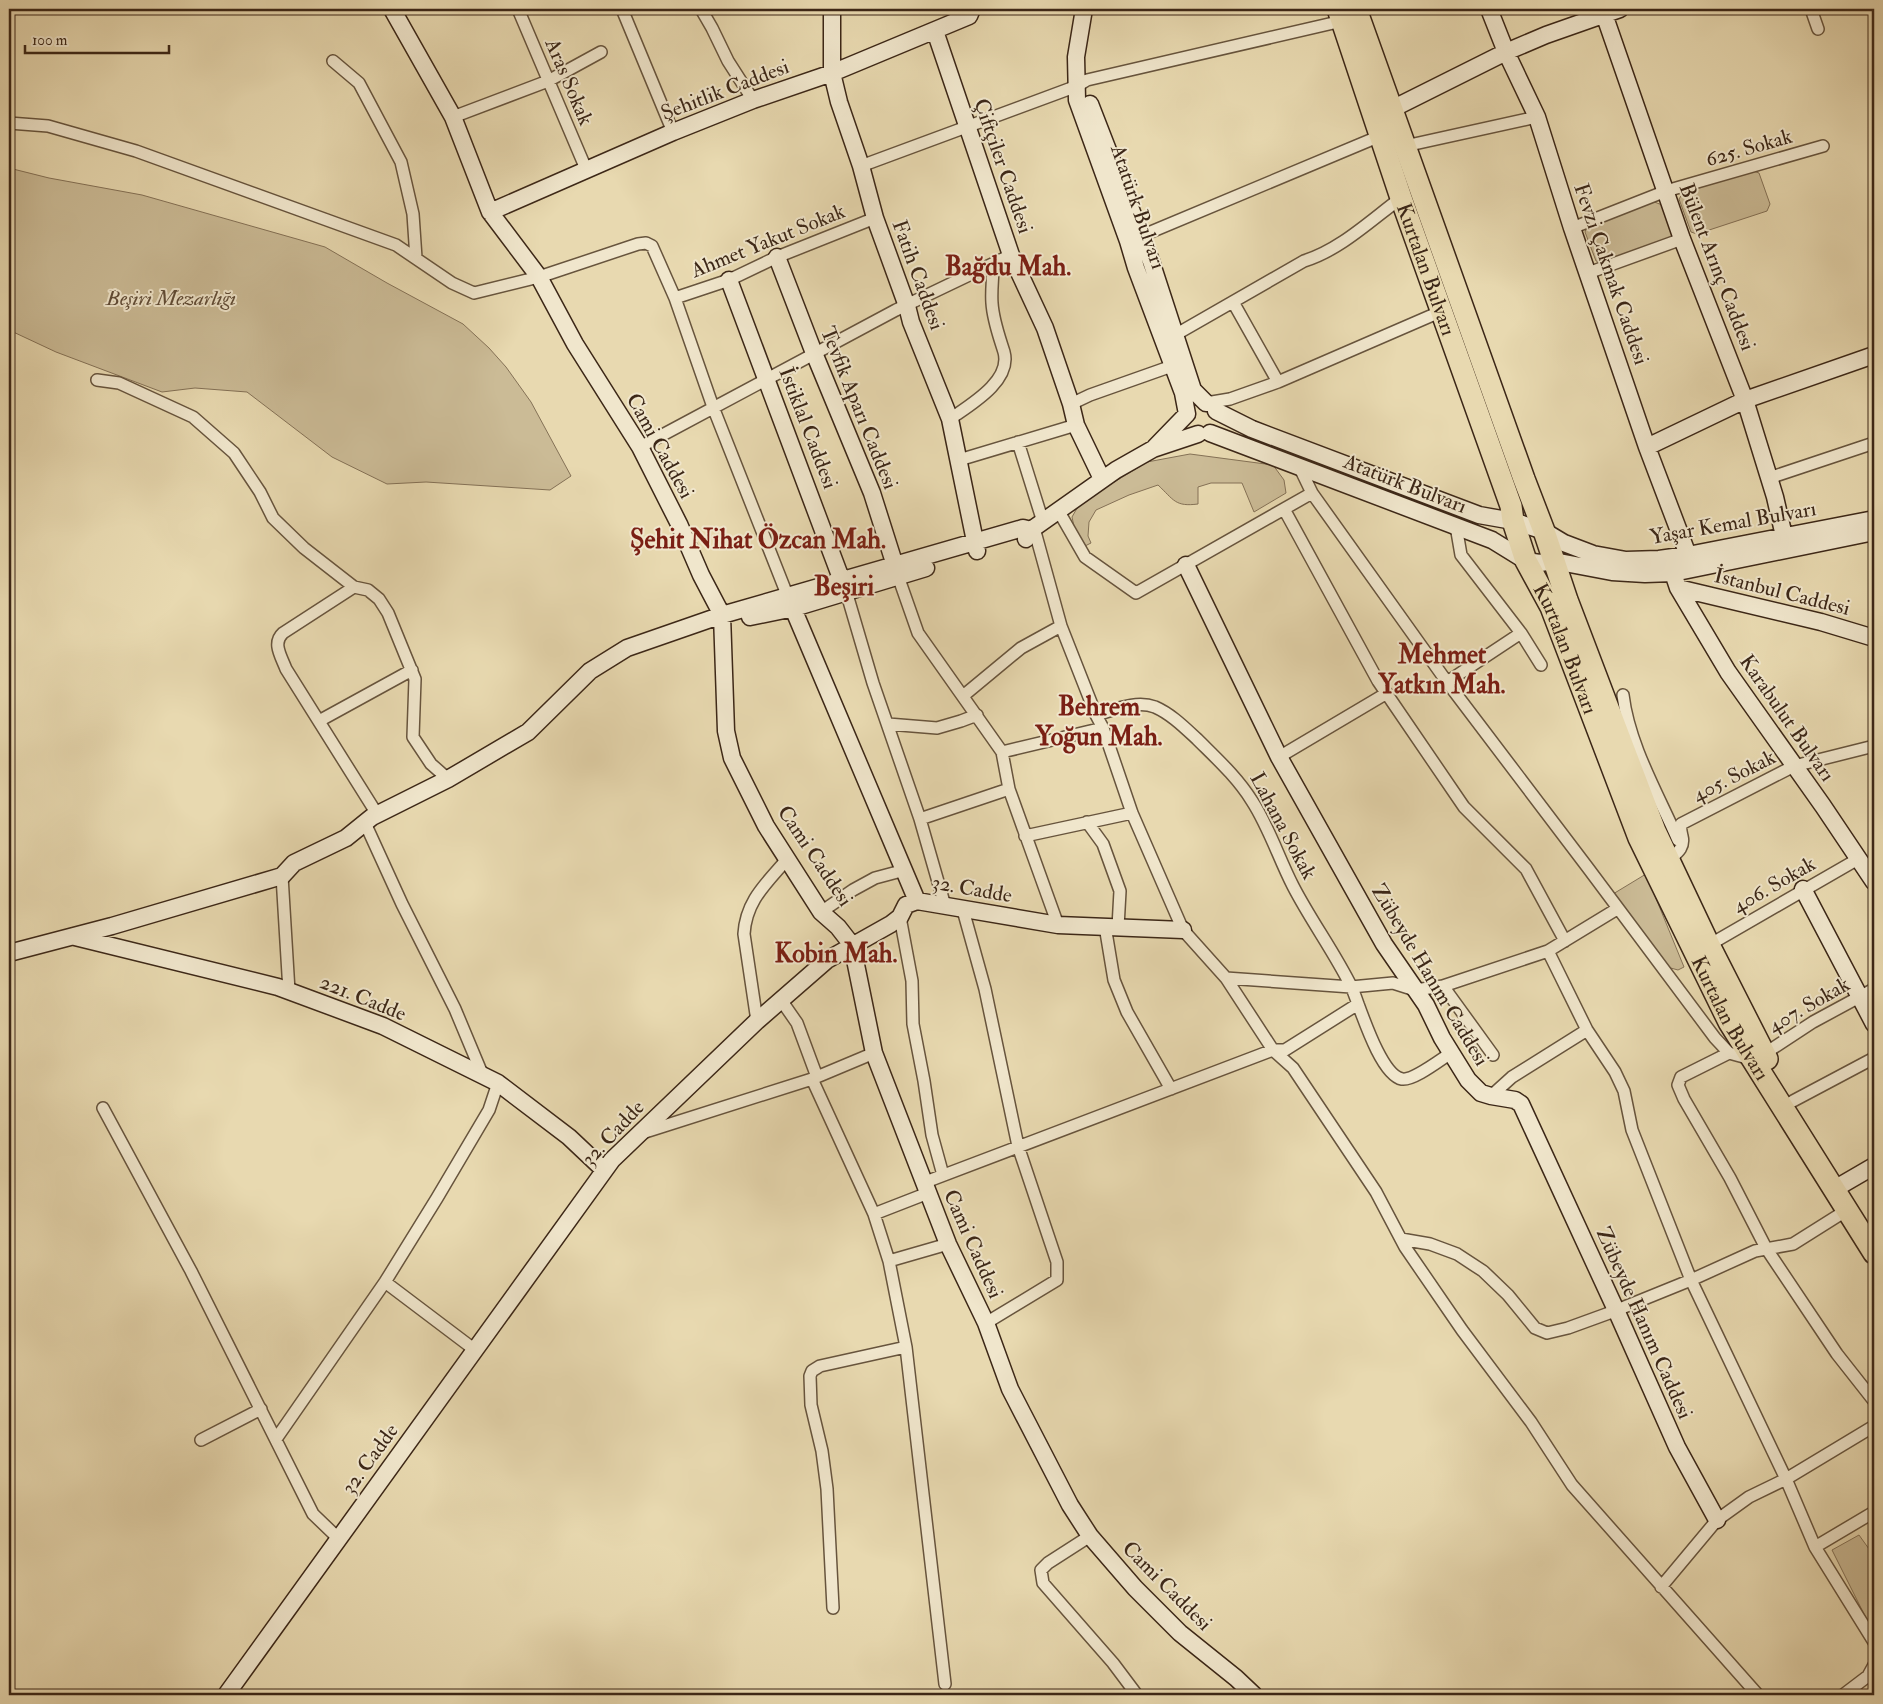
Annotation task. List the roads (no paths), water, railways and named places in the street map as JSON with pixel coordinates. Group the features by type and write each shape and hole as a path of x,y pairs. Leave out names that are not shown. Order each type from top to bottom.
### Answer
{"highway":[{"name":"Kurtalan Bulvarı","path":"1345,13 1392,109 1544,531 1567,600 1655,831 1675,854 1709,945 1758,1057 1874,1253"},
{"name":"Kurtalan Bulvarı","path":"1345,13 1380,136 1511,506 1512,521 1526,560 1551,607 1639,838 1729,1022 1793,1101 1843,1184 1874,1228"}],"street":[{"name":"Cami Caddesi","path":"392,9 453,116 490,212 539,277 575,344 640,448 679,524 701,575 722,615 726,732 732,758 766,826 821,912 838,927 852,945 874,1053 925,1188 948,1244 986,1323 1010,1389 1070,1505 1090,1536 1135,1588 1180,1633 1254,1695"},
{"name":"Aras Sokak","path":"518,9 586,169"},
{"path":"622,9 673,132"},
{"path":"700,9 712,28 728,61 753,100"},
{"name":"Fatih Caddesi","path":"832,9 832,74 839,102 875,218 911,322 950,419 977,548"},
{"name":"Şehitlik Caddesi","path":"490,212 673,132 753,100 832,74 969,16 972,9"},
{"name":"Atatürk Bulvarı","path":"1082,83 1076,57 1084,9"},
{"name":"Atatürk Bulvarı","path":"1095,9 1087,58 1077,100 1175,335 1193,390 1211,407 1252,429 1479,515 1512,521 1544,531"},
{"name":"Fevzi Çakmak Caddesi","path":"1490,9 1506,52 1537,118 1646,447 1688,555"},
{"path":"1392,109 1506,52 1546,35 1620,9"},
{"path":"1811,9 1818,29"},
{"path":"860,166 1082,83 1345,13"},
{"name":"Bülent Arınç Caddesi","path":"1604,14 1682,238 1745,400 1770,478 1784,536"},
{"name":"Çiftçiler Caddesi","path":"935,30 1011,255 1045,328 1071,404 1076,425 1102,479"},
{"path":"453,116 548,80 602,52"},
{"path":"333,61 359,82 401,162 413,214 416,258"},
{"path":"1405,146 1537,118"},
{"path":"9,123 48,126 136,151 396,245 452,283 474,293 539,277 646,242 652,246 674,298 713,407 791,602 917,901"},
{"path":"1135,238 1380,136"},
{"name":"625. Sokak","path":"1572,228 1666,191 1823,146"},
{"path":"1175,335 1304,261 1319,256 1333,248 1401,198"},
{"name":"Ahmet Yakut Sokak","path":"674,298 729,280 777,257 875,218"},
{"name":"Atatürk Bulvarı","path":"1135,238 1136,268 1183,393 1187,414"},
{"path":"1588,273 1682,238"},
{"path":"640,448 713,407 768,380 814,353 1011,255"},
{"name":"Tevfik Aparı Caddesi","path":"777,257 872,494 896,571"},
{"path":"950,419 977,400 998,381 1004,369 1005,354 997,334 992,303 993,265"},
{"name":"İstiklal Caddesi","path":"729,280 845,586"},
{"path":"1233,302 1278,382"},
{"path":"1153,449 1196,404 1211,407 1278,382 1442,311"},
{"path":"1646,447 1745,400 1874,355"},
{"path":"1071,404 1090,395 1172,366"},
{"path":"97,380 119,383 193,417 234,453 260,492 274,518 304,548 354,587 368,590 379,599 388,613 415,678 413,737 431,764 448,779"},
{"path":"9,953 282,876 294,863 346,838 371,819 448,779 528,732 590,671 627,648 722,615 791,602 977,548 1023,528 1036,526 1102,479 1153,449 1214,430 1218,420 1211,407"},
{"path":"1187,414 1187,424 1193,432 1204,433"},
{"path":"958,460 1076,425"},
{"name":"Atatürk Bulvarı","path":"1204,433 1299,466 1492,540 1526,560 1540,563 1554,561"},
{"path":"1018,442 1036,526 1061,626 1096,715 1103,728 1132,813 1183,930 1226,978 1273,1050 1293,1068 1376,1192 1401,1239 1462,1330 1531,1422 1572,1485 1758,1695"},
{"path":"1770,478 1874,443"},
{"path":"1299,466 1312,493 1447,682 1715,1038 1729,1053"},
{"path":"1058,510 1084,557 1136,593 1312,493"},
{"path":"1284,509 1386,693 1464,807 1526,869 1565,941"},
{"name":"Yaşar Kemal Bulvarı","path":"1544,531 1564,543 1593,554 1626,560 1660,559 1874,519"},
{"path":"1456,526 1461,555 1521,633 1541,665"},
{"name":"Yaşar Kemal Bulvarı","path":"1554,561 1612,572 1645,574 1676,580 1874,532"},
{"name":"Zübeyde Hanım Caddesi","path":"1186,565 1279,757 1384,944 1426,1005 1451,1053 1468,1080 1481,1093 1515,1100 1520,1104 1616,1310 1677,1447 1718,1520"},
{"path":"896,571 918,633 1002,752 1010,789 1025,836 1058,925"},
{"name":"İstanbul Caddesi","path":"1676,580 1874,638"},
{"name":"Karabulut Bulvarı","path":"1676,580 1728,672 1874,882"},
{"path":"845,586 873,683 920,819 945,906"},
{"path":"354,587 283,633 278,638 277,643 286,669 320,721 371,819 402,904 455,1009 483,1076"},
{"path":"963,696 1021,648 1061,626"},
{"path":"1447,682 1521,633"},
{"path":"320,721 412,670"},
{"path":"1279,757 1386,693"},
{"path":"1623,695 1624,709 1633,739 1675,854"},
{"name":"Lahana Sokak","path":"1096,715 1130,705 1155,707 1178,721 1232,772 1253,802 1294,887 1351,987 1368,1031 1385,1065 1393,1075 1401,1079 1411,1078 1451,1053"},
{"path":"888,724 937,728 977,715"},
{"path":"1002,752 1103,728"},
{"name":"405. Sokak","path":"1675,854 1683,840 1680,830 1681,824 1794,766 1874,746"},
{"path":"920,819 1010,789"},
{"path":"1025,836 1132,813"},
{"path":"1087,822 1103,844 1120,891 1112,926 1114,980 1127,1012 1171,1090"},
{"path":"757,1021 744,924 754,897 788,858"},
{"name":"406. Sokak","path":"1709,945 1858,858"},
{"path":"821,912 853,890 875,878 905,870"},
{"path":"282,876 288,991"},
{"path":"1803,889 1874,1024"},
{"name":"32. Cadde","path":"226,1695 612,1160 757,1021 826,960 890,924 900,917 906,905 917,901 1058,925 1183,930"},
{"path":"1226,978 1351,987 1393,983 1416,990 1444,986 1548,951 1617,909"},
{"path":"963,910 985,988 1018,1146 1057,1262 1057,1280 986,1323"},
{"path":"900,917 912,981 912,1024 924,1082 932,1135 943,1175"},
{"name":"221. Cadde","path":"73,936 288,991 383,1026 498,1083 570,1137 604,1170"},
{"path":"1548,951 1587,1030 1615,1072 1624,1092 1632,1130 1691,1280 1786,1479 1815,1546 1874,1642"},
{"path":"1444,986 1494,1055"},
{"name":"407. Sokak","path":"1758,1057 1813,1022 1874,989"},
{"path":"782,1000 797,1023 815,1078 874,1214 889,1261 906,1348 945,1684"},
{"path":"874,1214 925,1188 943,1175 1273,1050 1284,1050 1358,1004"},
{"path":"1491,1096 1512,1077 1587,1030"},
{"path":"638,1135 815,1078 874,1053"},
{"path":"1758,1057 1729,1053 1681,1077 1678,1085 1684,1099 1730,1178 1766,1248 1837,1354 1874,1401"},
{"path":"1793,1101 1874,1058"},
{"path":"276,1439 385,1282 485,1118 498,1083"},
{"path":"103,1108 191,1271 313,1514 339,1539"},
{"path":"1843,1184 1874,1166"},
{"path":"1401,1239 1430,1244 1457,1254 1470,1262 1483,1271 1508,1295 1535,1328 1547,1333 1568,1328 1616,1310 1691,1280 1756,1250 1793,1244 1847,1210"},
{"path":"889,1261 948,1244"},
{"path":"385,1282 475,1350"},
{"path":"833,1608 828,1489 822,1452 811,1406 810,1376 812,1371 820,1366 906,1348"},
{"path":"201,1440 261,1409"},
{"path":"1661,1587 1718,1520 1749,1497 1786,1479 1874,1426"},
{"path":"1815,1546 1874,1512"},
{"path":"1090,1536 1048,1563 1041,1570 1043,1583 1137,1695"},
{"path":"1843,1695 1868,1676 1874,1665"}],"district":[{"name":"Bağdu Mah.","path":"1008,267"},
{"name":"Şehit Nihat Özcan Mah.","path":"758,540"},
{"name":"Beşiri","path":"844,587"},
{"name":"Mehmet Yatkın Mah.","path":"1442,670"},
{"name":"Behrem Yoğun Mah.","path":"1099,722"},
{"name":"Kobin Mah.","path":"836,954"}],"park label":[{"name":"Beşiri Mezarlığı","path":"171,298"}]}
